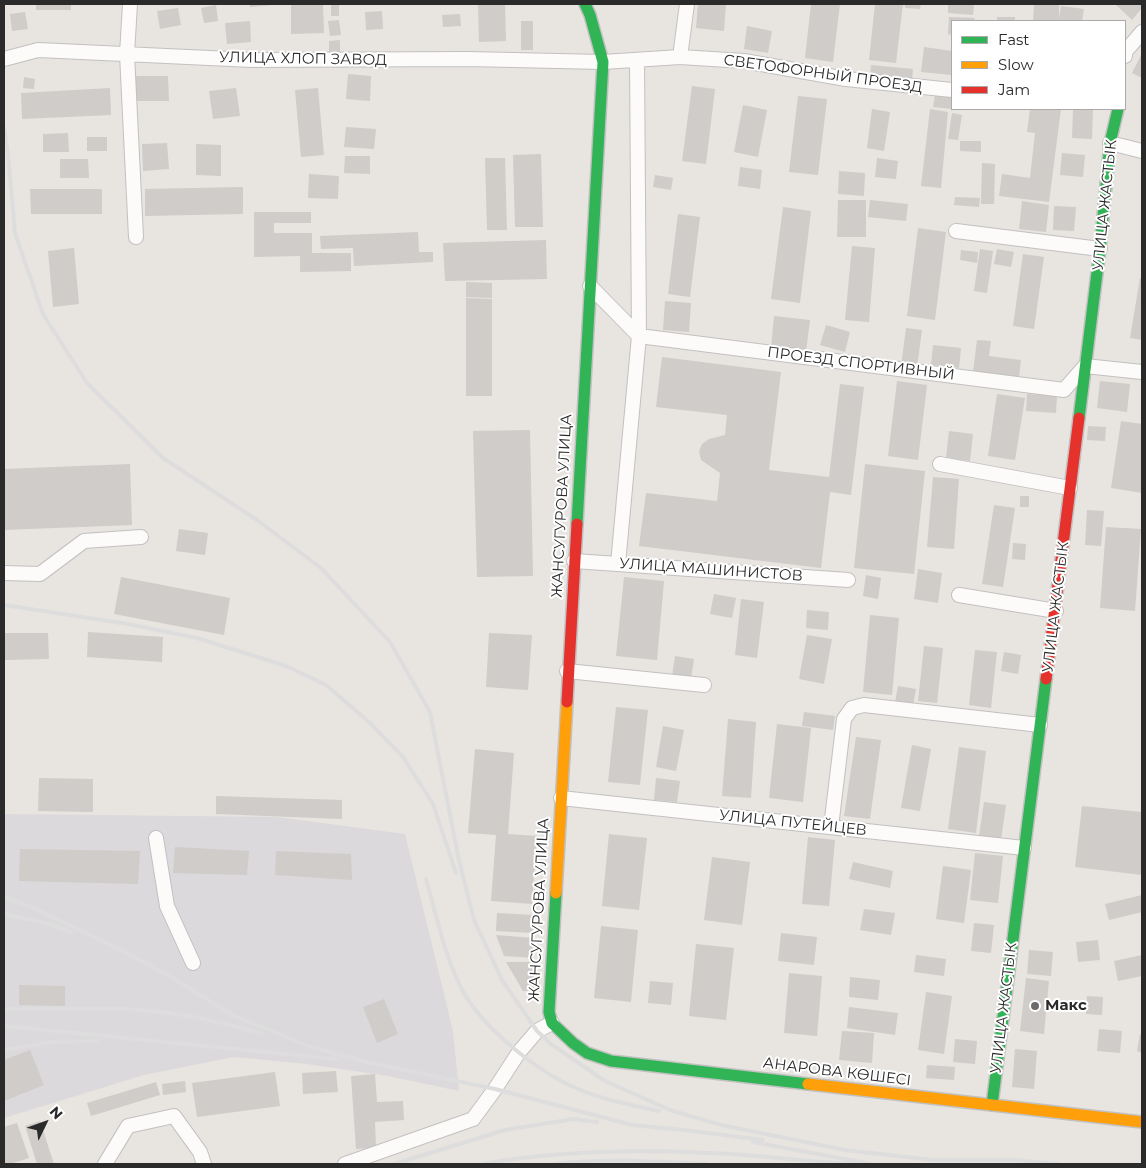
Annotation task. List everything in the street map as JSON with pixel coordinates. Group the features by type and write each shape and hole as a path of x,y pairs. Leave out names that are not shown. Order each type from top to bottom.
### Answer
{"street":[{"path":"130,4 127,54 136,237"},
{"name":"ЖАНСУГУРОВА УЛИЦА","path":"550,1017 567,671 603,62 586,4"},
{"path":"680,58 687,4"},
{"path":"1126,51 1142,32"},
{"name":"УЛИЦА ХЛОП ЗАВОД","path":"4,59 38,50 252,60 468,59 603,62"},
{"name":"СВЕТОФОРНЫЙ ПРОЕЗД","path":"603,62 680,58 744,61 846,79 951,90"},
{"path":"618,564 639,336 637,60"},
{"name":"УЛИЦА ЖАСТЫК","path":"992,1105 1056,611 1100,249 1110,143 1118,110"},
{"path":"1110,143 1142,151"},
{"path":"956,231 1100,249"},
{"path":"590,286 639,336"},
{"name":"ПРОЕЗД СПОРТИВНЫЙ","path":"639,336 1064,390 1086,366"},
{"path":"1086,366 1142,372"},
{"path":"940,464 1070,488"},
{"path":"4,573 40,574 84,541 141,537"},
{"name":"УЛИЦА МАШИНИСТОВ","path":"574,561 848,580"},
{"path":"959,595 1056,611"},
{"path":"567,671 704,685"},
{"path":"831,827 844,718 852,708 864,705 1040,725"},
{"name":"УЛИЦА ПУТЕЙЦЕВ","path":"561,798 1024,848"},
{"path":"156,838 167,906 194,963"},
{"path":"345,1164 473,1119 519,1052 550,1017"},
{"name":"АНАРОВА КӨШЕСІ","path":"550,1017 573,1044 587,1053 611,1061 1142,1122"},
{"path":"105,1164 128,1126 174,1116 200,1152 204,1164"}],"shaded area":[{"path":"4,814 277,817 405,834 453,1031 459,1091 388,1076 307,1064 234,1057 144,1075 4,1118"}],"building":[{"path":"36,4 71,4 71,10 36,10"},
{"path":"250,4 273,4 273,5 250,7"},
{"path":"291,4 323,4 324,33 291,34"},
{"path":"331,4 339,4 339,16 331,16"},
{"path":"478,4 505,4 506,41 479,42"},
{"path":"698,4 726,4 724,31 696,28"},
{"path":"811,4 840,4 833,62 805,58"},
{"path":"875,4 903,4 896,63 869,60"},
{"path":"905,4 921,4 920,9 905,8"},
{"path":"948,4 974,4 973,15 948,13"},
{"path":"1034,4 1059,4 1059,18 1061,6 1084,9 1082,20 1033,20"},
{"path":"1115,4 1142,4 1142,8 1132,20"},
{"path":"216,5 218,21 204,23 201,8"},
{"path":"178,8 181,25 160,29 157,11"},
{"path":"382,11 383,29 366,30 365,12"},
{"path":"25,12 28,29 12,31 10,14"},
{"path":"460,14 461,26 443,27 442,15"},
{"path":"949,17 975,18 974,20 951,20 951,35 948,34"},
{"path":"997,17 1015,17 1015,20 997,20"},
{"path":"339,20 341,35 330,36 328,21"},
{"path":"250,21 251,42 227,44 225,23"},
{"path":"521,21 533,21 533,50 521,50"},
{"path":"747,26 772,31 768,53 744,49"},
{"path":"340,40 340,52 329,52 329,41"},
{"path":"924,47 951,51 951,75 921,72"},
{"path":"1142,53 1142,78 1132,73"},
{"path":"871,65 913,69 912,80 870,76"},
{"path":"348,74 371,76 370,101 346,99"},
{"path":"135,76 168,76 169,101 135,101"},
{"path":"24,77 35,79 34,89 23,88"},
{"path":"692,86 715,89 706,164 682,161"},
{"path":"110,88 111,115 22,119 21,93"},
{"path":"236,88 240,116 213,119 209,91"},
{"path":"318,88 324,155 301,157 295,90"},
{"path":"935,95 951,97 951,109 933,107"},
{"path":"798,96 827,99 818,175 789,172"},
{"path":"743,105 767,110 758,157 734,152"},
{"path":"872,109 890,112 884,151 867,148"},
{"path":"930,109 948,112 941,188 921,186"},
{"path":"1030,110 1061,110 1049,202 999,196 1002,174 1030,178 1035,133 1027,132"},
{"path":"1073,110 1093,110 1092,139 1072,138"},
{"path":"952,113 962,115 958,140 948,139"},
{"path":"346,127 376,129 374,149 344,147"},
{"path":"68,133 69,152 43,152 43,134"},
{"path":"87,137 107,137 107,151 87,151"},
{"path":"960,141 981,141 981,152 960,151"},
{"path":"167,143 169,169 143,171 142,144"},
{"path":"196,144 221,145 221,176 196,175"},
{"path":"1062,153 1085,155 1083,177 1060,175"},
{"path":"541,154 543,227 515,227 513,155"},
{"path":"345,156 370,156 370,174 344,173"},
{"path":"485,158 505,158 507,230 487,230"},
{"path":"877,158 898,161 896,179 875,177"},
{"path":"60,159 88,159 89,178 60,178"},
{"path":"982,163 995,164 994,204 981,204"},
{"path":"740,167 762,170 760,189 738,186"},
{"path":"839,171 865,173 864,196 838,194"},
{"path":"309,174 339,176 338,199 308,198"},
{"path":"655,175 673,178 671,190 653,187"},
{"path":"243,187 243,214 145,216 145,189"},
{"path":"30,189 102,189 102,214 31,214"},
{"path":"955,197 980,198 979,207 954,205"},
{"path":"838,200 866,200 866,237 837,237"},
{"path":"870,200 908,204 906,221 868,217"},
{"path":"1022,201 1049,205 1046,232 1019,229"},
{"path":"1054,206 1076,207 1074,231 1053,230"},
{"path":"783,207 811,211 800,303 771,299"},
{"path":"254,212 311,212 311,223 274,223 274,233 312,233 312,253 351,253 351,271 300,272 300,256 254,257"},
{"path":"678,214 700,217 690,297 668,294"},
{"path":"918,228 946,232 935,320 907,316"},
{"path":"418,232 419,252 433,252 433,262 354,266 353,248 321,249 320,236"},
{"path":"546,240 547,279 445,281 443,243"},
{"path":"852,246 875,248 869,322 845,320"},
{"path":"74,248 79,304 53,307 48,251"},
{"path":"980,249 993,251 987,293 974,291"},
{"path":"997,249 1014,252 1011,267 994,264"},
{"path":"961,250 978,252 977,263 960,260"},
{"path":"1023,254 1044,257 1034,329 1013,326"},
{"path":"1140,278 1142,279 1142,340 1130,338"},
{"path":"466,282 492,283 492,298 466,297"},
{"path":"466,298 492,299 492,396 466,396"},
{"path":"665,301 691,303 689,332 663,330"},
{"path":"774,316 810,320 806,352 771,348"},
{"path":"826,325 850,332 845,352 820,345"},
{"path":"906,328 922,330 917,367 901,366"},
{"path":"977,340 991,341 989,356 1021,360 1019,378 973,372"},
{"path":"933,345 961,348 959,368 931,365"},
{"path":"662,357 781,372 769,470 829,477 840,384 864,387 851,495 830,492 821,568 639,546 646,493 717,501 720,473 701,460 699,451 702,444 709,439 725,435 727,415 656,407"},
{"path":"897,381 927,385 918,460 888,456"},
{"path":"1100,381 1130,384 1127,412 1097,408"},
{"path":"997,394 1025,398 1015,460 988,456"},
{"path":"1027,394 1057,396 1056,413 1026,411"},
{"path":"1121,421 1142,424 1142,493 1111,488"},
{"path":"1088,426 1106,427 1105,441 1087,440"},
{"path":"530,430 533,576 477,577 473,431"},
{"path":"949,431 973,434 970,461 946,458"},
{"path":"130,464 132,525 4,530 4,469"},
{"path":"865,464 925,471 914,574 854,568"},
{"path":"933,477 959,479 954,549 927,547"},
{"path":"1020,496 1029,496 1029,507 1020,507"},
{"path":"994,505 1015,508 1003,587 982,584"},
{"path":"1087,510 1104,511 1101,546 1085,545"},
{"path":"1106,527 1141,529 1135,611 1100,608"},
{"path":"179,529 208,533 205,555 176,551"},
{"path":"1013,543 1026,544 1025,560 1012,559"},
{"path":"918,569 942,573 938,603 914,599"},
{"path":"866,575 881,578 878,599 863,596"},
{"path":"121,577 230,598 224,635 114,614"},
{"path":"624,577 664,581 657,660 616,656"},
{"path":"714,594 736,598 732,618 710,614"},
{"path":"741,599 764,602 757,658 735,655"},
{"path":"807,610 829,612 828,630 806,628"},
{"path":"870,615 899,618 892,695 863,692"},
{"path":"88,632 163,637 162,662 87,657"},
{"path":"4,633 48,633 49,659 4,660"},
{"path":"489,633 532,635 528,690 486,687"},
{"path":"807,635 832,639 824,684 799,679"},
{"path":"924,646 943,648 937,703 918,701"},
{"path":"975,650 997,652 991,708 969,705"},
{"path":"1004,652 1021,655 1018,674 1001,671"},
{"path":"675,656 694,659 691,679 672,676"},
{"path":"898,686 916,689 913,705 895,702"},
{"path":"616,707 648,710 640,785 608,782"},
{"path":"804,712 835,716 833,730 802,726"},
{"path":"728,719 756,722 751,798 722,796"},
{"path":"777,724 811,728 803,802 769,798"},
{"path":"663,726 684,730 676,771 656,767"},
{"path":"856,737 881,740 870,819 844,816"},
{"path":"912,745 931,749 920,811 901,808"},
{"path":"959,747 986,751 976,833 948,829"},
{"path":"475,749 514,753 508,834 537,836 532,904 491,901 496,835 468,833"},
{"path":"39,778 93,779 93,812 38,811"},
{"path":"656,778 680,781 677,802 654,800"},
{"path":"216,796 342,800 342,819 216,814"},
{"path":"984,802 1006,805 1001,840 979,836"},
{"path":"1082,806 1142,812 1142,875 1075,867"},
{"path":"609,834 647,838 639,910 602,906"},
{"path":"808,837 835,840 829,906 802,904"},
{"path":"175,847 249,851 247,875 173,873"},
{"path":"20,849 140,851 138,884 19,881"},
{"path":"276,851 351,854 352,880 275,875"},
{"path":"975,853 1003,856 998,903 970,900"},
{"path":"712,857 750,862 742,925 704,920"},
{"path":"853,862 893,871 890,888 849,879"},
{"path":"943,866 971,870 964,923 936,919"},
{"path":"1142,895 1142,912 1109,920 1105,904"},
{"path":"864,909 895,913 891,935 860,930"},
{"path":"497,913 534,915 533,933 496,931"},
{"path":"974,923 994,925 991,953 971,951"},
{"path":"601,926 638,930 631,1002 594,998"},
{"path":"781,933 817,937 814,965 778,961"},
{"path":"496,935 534,938 533,958 504,956"},
{"path":"1098,940 1100,960 1078,962 1076,942"},
{"path":"696,944 734,948 726,1020 689,1016"},
{"path":"1029,950 1053,952 1051,976 1027,974"},
{"path":"916,955 946,959 944,976 914,972"},
{"path":"1142,955 1142,976 1118,981 1114,961"},
{"path":"506,962 535,962 534,991 523,991"},
{"path":"789,973 822,976 817,1036 784,1033"},
{"path":"850,977 880,980 878,1000 849,997"},
{"name":"Макс","path":"1026,978 1049,981 1044,1034 1020,1031"},
{"path":"650,981 673,983 671,1005 648,1003"},
{"path":"19,985 65,986 65,1006 19,1005"},
{"path":"926,992 952,996 944,1054 918,1050"},
{"path":"1087,996 1103,997 1102,1015 1086,1014"},
{"path":"384,999 398,1034 377,1043 363,1007"},
{"path":"849,1007 898,1013 895,1035 847,1028"},
{"path":"1099,1029 1122,1031 1120,1053 1097,1051"},
{"path":"842,1031 874,1033 872,1063 839,1060"},
{"path":"1140,1034 1142,1035 1142,1053 1137,1051"},
{"path":"955,1039 977,1041 975,1064 953,1062"},
{"path":"1015,1049 1037,1051 1034,1089 1012,1087"},
{"path":"30,1050 44,1085 4,1101 4,1060"},
{"path":"927,1065 955,1067 954,1080 926,1078"},
{"path":"336,1071 338,1092 303,1094 302,1073"},
{"path":"275,1072 280,1106 197,1117 192,1083"},
{"path":"375,1074 377,1102 403,1101 404,1120 375,1122 376,1148 356,1149 351,1076"},
{"path":"185,1081 186,1092 163,1095 162,1084"},
{"path":"156,1082 160,1095 91,1116 87,1103"},
{"path":"40,1121 54,1164 37,1164 25,1126"},
{"path":"17,1123 29,1158 4,1164 4,1127"}],"railway":[{"path":"4,127 15,233 43,314 87,383 163,458 257,520 321,568 390,642 430,712 458,856 474,920 502,980 537,1031 551,1044 605,1081 670,1110 721,1125 845,1150 933,1160 1015,1160 1058,1164"},
{"path":"4,605 128,624 197,638 286,666 326,685 369,722 403,757 433,804 456,873"},
{"path":"426,879 442,938 458,982 465,995 486,1023 515,1050 563,1082 588,1093 659,1111"},
{"path":"4,897 34,908 125,952 173,978 232,1015 311,1047 366,1062 495,1089 632,1125 763,1140"},
{"path":"4,914 49,924 71,932"},
{"path":"4,1009 128,1009 204,1019 263,1034"},
{"path":"4,1026 336,1059"},
{"path":"4,1050 52,1042 97,1041"},
{"path":"394,1164 505,1130 574,1119 597,1122"},
{"path":"753,1142 871,1164"},
{"path":"483,1164 551,1155 620,1151 688,1152 853,1164"},
{"path":"554,1164 612,1161 708,1164"}],"traffic: fast":[{"path":"577,524 603,62 590,15 585,4"},
{"path":"1079,418 1100,249 1110,143 1118,110"},
{"path":"992,1105 1046,679"},
{"path":"556,893 549,1012 552,1023 573,1043 587,1053 611,1061 808,1084"}],"traffic: slow":[{"path":"556,893 567,702"},
{"path":"808,1084 1142,1122"}],"traffic: jam":[{"path":"1046,679 1079,418"},
{"path":"567,702 577,524"}],"place":[{"name":"Макс","path":"1035,1006"}]}
